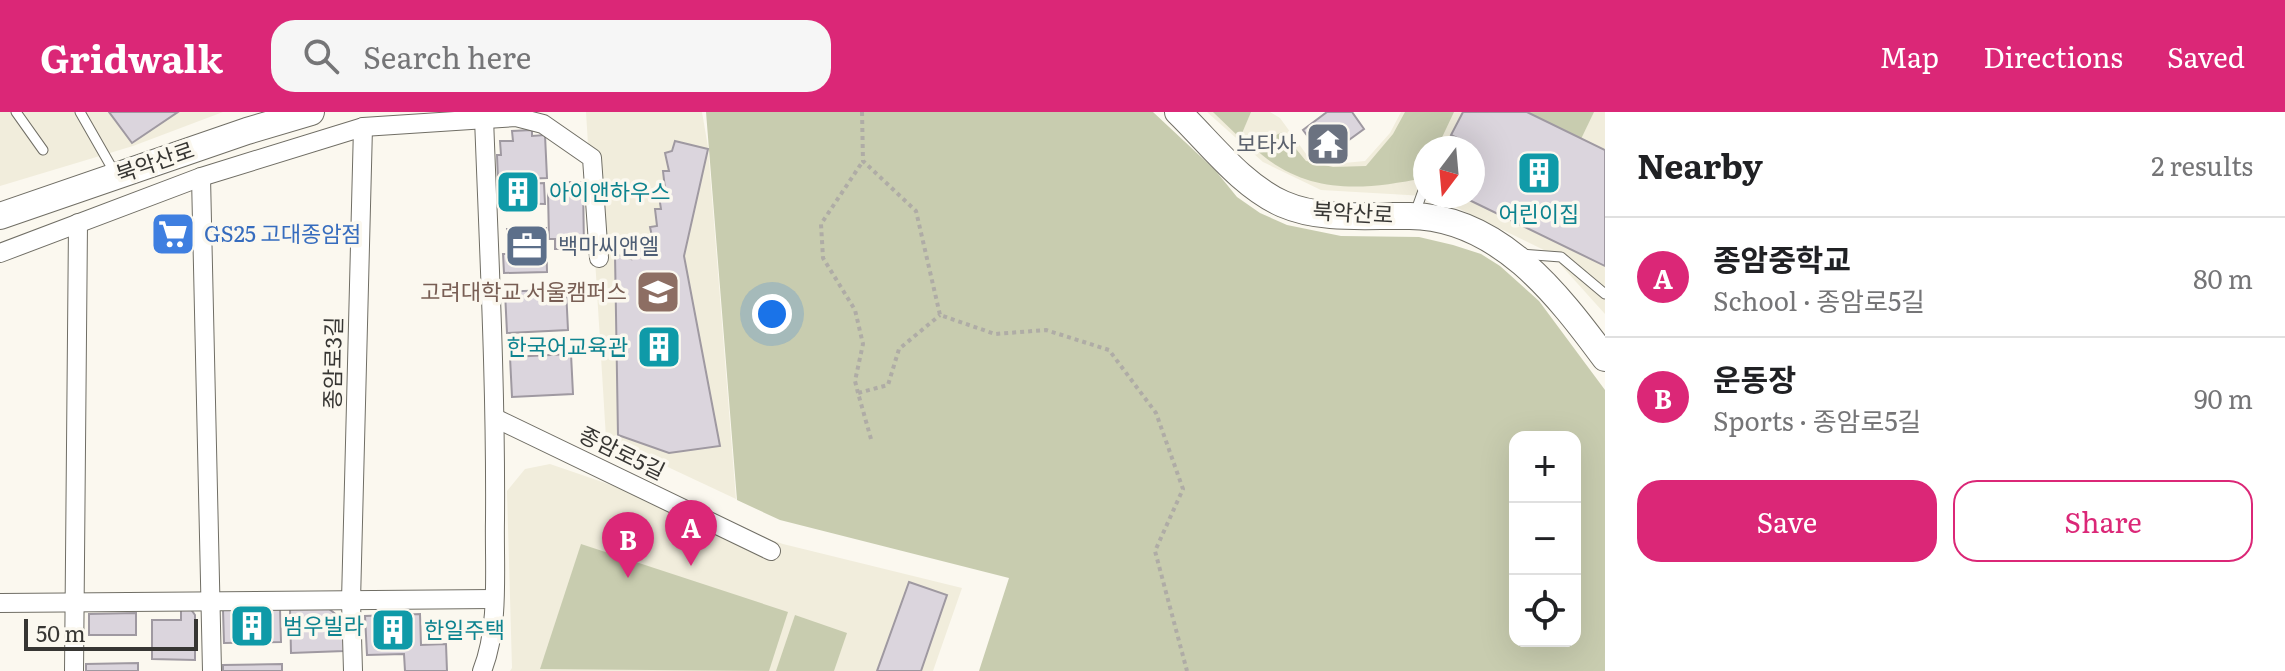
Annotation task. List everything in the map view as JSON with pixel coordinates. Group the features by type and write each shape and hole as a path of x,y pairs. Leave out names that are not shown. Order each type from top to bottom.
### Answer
{"street":[{"name":"북악산로","path":"0,216 311,112"},
{"name":"북악산로","path":"1178,112 1250,183 1282,204 1341,216 1414,216 1456,224 1485,236 1514,254 1552,292 1605,358"},
{"path":"0,253 201,177 363,127 516,117 543,124 592,158 599,258"},
{"path":"482,671 490,643 494,599 495,418 484,118"},
{"name":"종암로3길","path":"353,671 351,601 363,127"},
{"path":"201,177 212,671"},
{"path":"74,671 78,223"},
{"name":"종암로5길","path":"495,418 771,551"},
{"path":"0,603 494,599"}],"lane":[{"path":"16,112 43,150"},
{"path":"80,112 116,175"},
{"path":"1414,216 1417,208"},
{"path":"1514,254 1561,257 1605,294"}],"path":[{"path":"862,112 863,161 821,224 823,258 855,310 863,344 855,381 871,439"},
{"path":"863,161 916,211 940,315"},
{"path":"858,393 888,385 899,349 940,315"},
{"path":"940,315 995,334 1046,330 1109,350 1156,413 1183,489 1155,551 1187,671"}],"shaded area":[{"path":"0,112 223,112 133,146 0,186"},
{"name":"고려대학교 서울캠퍼스","path":"586,112 702,112 708,147 736,499 606,438"},
{"path":"1207,112 1270,112 1280,118 1309,158 1334,164 1365,161 1390,133 1401,112 1605,112 1605,314 1550,253 1458,208 1485,208 1485,136 1413,136 1413,195 1321,190 1263,162"},
{"path":"550,464 783,544 962,588 933,671 510,671 507,491 525,469"}],"green space":[{"path":"706,112 1153,112 1215,170 1237,197 1260,213 1287,225 1341,236 1419,237 1453,245 1481,254 1500,266 1539,301 1605,390 1605,671 979,671 1009,578 780,520 737,500"},
{"path":"1213,112 1251,112 1240,138"},
{"path":"1405,112 1454,112 1443,136 1413,136 1413,180 1355,187 1313,181 1272,163 1253,147 1282,132 1306,161 1333,167 1366,166 1393,134"},
{"path":"1527,112 1594,112 1581,139"},
{"path":"581,544 788,612 769,671 540,669"},
{"path":"795,615 847,633 834,671 776,671"}],"building":[{"path":"109,112 178,112 132,143"},
{"name":"보타사","path":"1327,112 1352,112 1364,129 1324,158 1303,130"},
{"name":"어린이집","path":"1463,112 1527,112 1605,150 1605,266 1485,208 1485,136 1451,135"},
{"path":"532,130 532,136 545,135 547,178 498,180 500,141 513,141 512,131"},
{"name":"한국어교육관","path":"675,141 708,149 684,256 720,446 669,453 618,435 615,254 631,259 627,242 654,246 650,227 657,226 655,209 661,209 658,190 665,189 663,171 669,171 665,153 672,151"},
{"path":"552,182 583,182 584,249 555,249 555,239 549,239 548,193 552,193"},
{"name":"아이앤하우스","path":"544,183 545,204 506,203 506,194 492,195 492,185"},
{"path":"546,228 547,272 504,273 503,254 508,254 507,229"},
{"path":"566,289 568,330 507,333 505,292"},
{"path":"571,354 573,394 512,397 510,357"},
{"path":"909,582 947,595 921,671 877,671"},
{"path":"181,608 190,608 195,615 195,660 152,659 152,620 181,620"},
{"path":"328,608 344,621 344,651 291,653 290,609"},
{"name":"범우빌라","path":"280,609 281,642 224,643 223,610"},
{"path":"136,613 136,635 89,635 89,614"},
{"name":"한일주택","path":"420,614 421,645 446,644 447,671 405,671 404,654 367,655 365,616"},
{"path":"138,663 138,671 86,671 86,664"},
{"path":"282,664 282,671 223,671 223,665"}],"place":[{"name":"보타사","path":"1328,144"},
{"name":"어린이집","path":"1539,173"},
{"name":"아이앤하우스","path":"518,192"},
{"name":"GS25 고대종암점","path":"173,234"},
{"name":"백마씨앤엘","path":"527,246"},
{"name":"고려대학교 서울캠퍼스","path":"658,292"},
{"name":"한국어교육관","path":"659,347"},
{"name":"종암중학교","path":"691,566"},
{"name":"운동장","path":"628,578"},
{"name":"범우빌라","path":"252,626"},
{"name":"한일주택","path":"393,630"}]}
